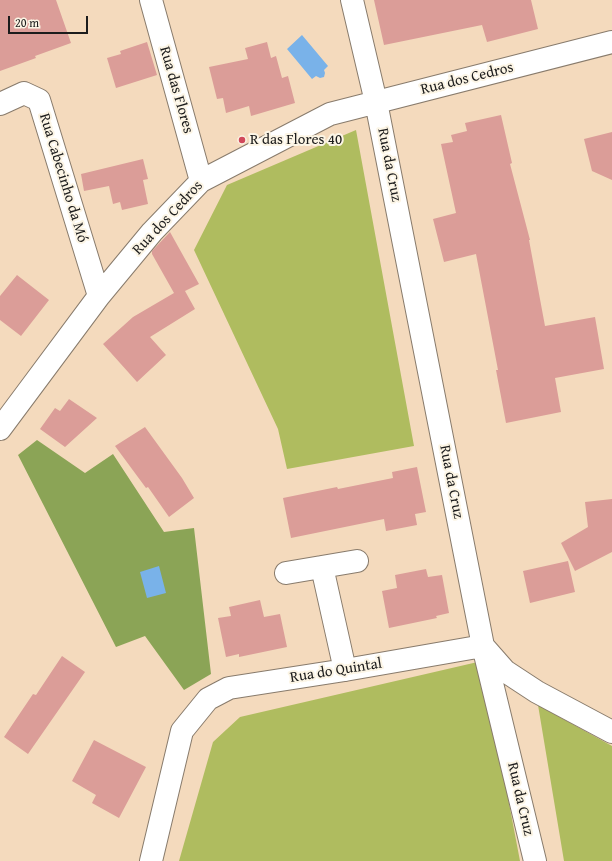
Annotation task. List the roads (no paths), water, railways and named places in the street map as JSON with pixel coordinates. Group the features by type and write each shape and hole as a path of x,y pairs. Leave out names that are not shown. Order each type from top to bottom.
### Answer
{"street":[{"name":"Rua das Flores","path":"151,0 201,181"},
{"name":"Rua da Cruz","path":"352,0 376,102 484,646 535,861"},
{"name":"Rua dos Cedros","path":"0,429 99,296 152,232 201,181 330,114 612,42"},
{"name":"Rua Cabecinho da Mó","path":"0,104 24,93 39,100 99,296"},
{"path":"286,572 357,561"},
{"path":"322,567 346,670"},
{"name":"Rua do Quintal","path":"151,861 182,731 208,699 228,688 346,670 484,646"},
{"path":"484,646 505,671 512,676 537,692 612,732"}],"water":[{"path":"302,35 328,66 324,70 324,77 320,78 316,76 312,79 287,49"},
{"path":"159,566 166,593 147,598 140,572"}],"place":[{"name":"R das Flores 40","path":"242,140"}]}
